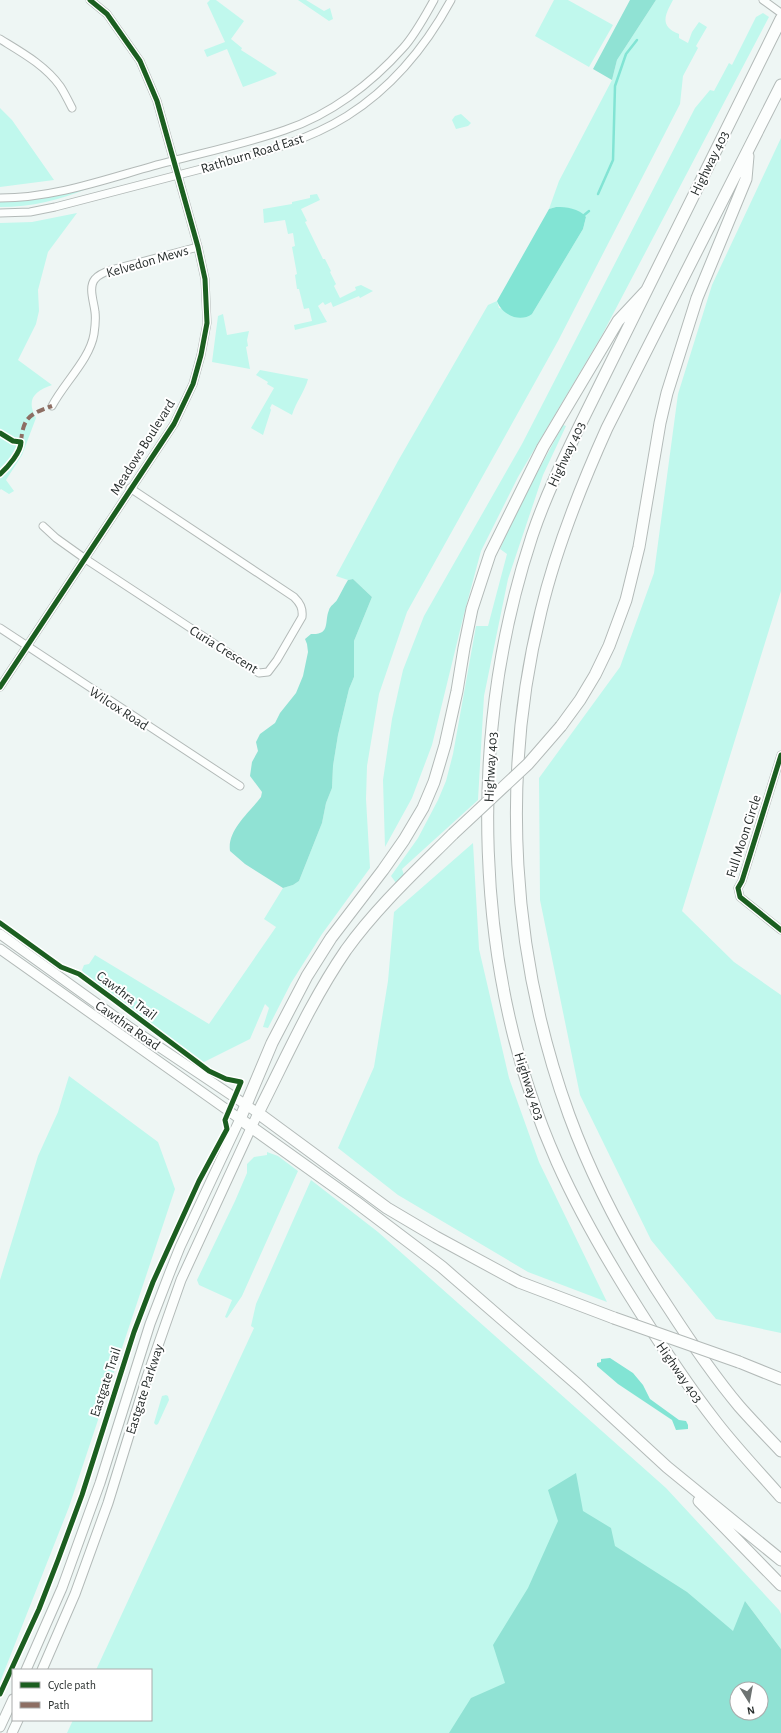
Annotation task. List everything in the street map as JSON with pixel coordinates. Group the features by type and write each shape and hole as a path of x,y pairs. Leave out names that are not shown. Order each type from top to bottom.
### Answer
{"highway":[{"name":"Highway 403","path":"780,18 581,423 549,491 532,535 512,608 497,687 489,771 488,841 493,912 504,984 519,1052 542,1122 572,1195 597,1243 668,1359 715,1422 781,1497"},
{"name":"Highway 403","path":"781,85 607,428 589,467 561,539 540,612 525,694 519,742 517,839 522,912 536,1002 556,1076 583,1149 602,1192 633,1253 682,1330 740,1407 781,1451"},
{"path":"749,149 746,179 697,298 667,393 655,451 639,547 626,600 595,675 580,700 561,726 528,764 453,834 389,898 347,950 329,977 308,1014 258,1113 387,1208 436,1237 519,1282 614,1318 739,1362 781,1379"},
{"path":"646,291 618,321 543,448 490,554 472,609 464,648 458,691 445,745 434,782 423,808 404,840 332,938 307,976 272,1043 240,1119 442,1267 578,1386 667,1467 781,1560"},
{"path":"667,1467 781,1585"}],"main road":[{"name":"Cawthra Road","path":"0,934 128,1026 258,1113"},
{"name":"Cawthra Road","path":"0,949 240,1119"},
{"name":"Eastgate Parkway","path":"42,1669 75,1594 119,1472 147,1377 181,1280 258,1113"},
{"name":"Eastgate Parkway","path":"26,1669 65,1581 100,1483 150,1324 170,1272 180,1247 240,1119"},
{"path":"0,1727 12,1701"},
{"path":"12,1733 18,1721"}],"street":[{"name":"Meadows Boulevard","path":"0,687 130,488 174,424 193,384 200,360 207,323 206,283 198,247 157,102 140,61 107,14 90,0"},
{"name":"Rathburn Road East","path":"0,198 22,198 54,193 173,160 246,142 286,130 318,116 362,87 404,48 434,0"},
{"name":"Rathburn Road East","path":"0,213 30,212 55,207 249,156 297,140 324,129 347,116 373,97 393,79 415,55 444,13 451,0"},
{"path":"763,0 780,18"},
{"path":"0,39 31,58 46,71 60,86 72,108"},
{"name":"Kelvedon Mews","path":"52,406 88,352 92,342 95,313 92,288 94,279 101,273 198,247"},
{"name":"Curia Crescent","path":"43,526 56,538 84,558 259,674 268,672 278,660 302,617 301,606 295,598 130,488"},
{"name":"Wilcox Road","path":"0,628 240,786"},
{"name":"Full Moon Circle","path":"781,755 742,882 738,888 740,897 781,930"}],"shaded area":[{"path":"210,0 216,0 244,21 231,39 242,48 241,50 277,73 275,75 243,87 227,49 207,57 204,50 225,42 207,3"},
{"path":"298,0 306,0 324,11 330,8 333,19 329,21"},
{"path":"554,0 568,0 613,25 589,67 535,36"},
{"path":"630,0 656,0 617,60 612,80 593,69"},
{"path":"656,0 673,0 666,15 666,24 673,31 679,34 679,38 688,43 692,32 699,22 707,27 696,46 698,48 683,76 680,104 558,341 407,612 379,694 367,766 366,799 370,868 322,934 291,983 268,1028 263,1027 269,1008 265,1004 250,1039 202,1063 84,975 82,970 84,965 89,964 95,955 209,1024 276,927 264,919 283,888 293,885 299,881 322,823 326,803 332,788 333,766 338,735 349,689 354,677 354,641 372,597 353,579 348,580 336,576 398,461 488,305 497,301 499,308 532,314 583,229 586,217 556,207 549,209 559,181 612,80 617,60"},
{"path":"763,13 769,17 602,335 518,477 481,551 432,745 412,798 385,847 383,780 392,719 403,670 424,616 522,444 695,108 710,90 714,91 729,63 732,65 756,17"},
{"path":"0,108 12,120 54,180 0,187"},
{"path":"461,114 471,123 468,126 456,129 452,120 455,116"},
{"path":"781,138 781,591 682,911 734,962 781,995 781,1333 716,1319 651,1240 580,1095 540,900 539,778 620,667 654,573 678,394 712,285"},
{"path":"89,188 46,202 23,206 0,207 0,201 34,199"},
{"path":"317,194 320,200 301,209 307,221 305,222 323,259 325,259 331,271 330,272 336,284 334,286 340,298 356,290 355,287 361,285 373,291 360,298 359,296 333,307 331,302 325,305 323,302 318,306 327,322 295,330 294,325 312,321 309,308 304,309 299,289 297,289 295,275 297,274 292,247 295,246 293,233 288,234 285,220 264,223 263,209 292,204 292,202 310,198 310,195"},
{"path":"556,207 572,209 583,214 586,217 583,229 532,314 527,317 517,318 507,314 499,306 497,301 549,209"},
{"path":"77,213 48,252 38,290 39,311 36,324 18,360 52,385 36,393 32,401 33,412 36,418 22,455 6,480 14,491 9,494 1,489 0,490 0,223 32,222"},
{"path":"223,314 227,335 249,331 247,340 248,346 246,347 250,369 212,362 218,316"},
{"path":"260,370 308,379 292,415 272,404 263,435 251,428 274,388 267,384 268,382 256,375"},
{"path":"563,425 566,426 543,475 508,579 484,696 478,800 402,869 404,875 396,883 391,876 418,838 446,781 453,754 476,626 488,626 507,554 500,549 517,510"},
{"path":"353,579 372,597 354,641 354,677 349,689 338,735 333,766 332,788 326,803 322,823 299,881 293,885 283,888 245,864 230,851 230,843 235,829 261,797 262,792 250,776 252,762 258,751 256,742 260,734 275,723 280,713 296,693 303,676 308,652 305,639 311,634 317,634 324,630 331,606 337,600 348,580"},
{"path":"473,843 479,949 509,1078 539,1162 607,1302 528,1272 398,1195 338,1148 374,1067 388,981 394,912"},
{"path":"69,1076 158,1142 175,1189 69,1507 0,1682 0,1280 38,1156 58,1112"},
{"path":"267,1152 278,1156 298,1171 242,1296 227,1318 225,1317 232,1300 199,1285 197,1280 235,1201 247,1173 247,1164 254,1157 267,1155"},
{"path":"311,1180 378,1232 666,1488 779,1610 781,1614 781,1649 745,1601 767,1681 729,1681 729,1721 769,1721 769,1689 781,1733 67,1733 73,1721 152,1721 152,1669 96,1669 254,1328 251,1326 256,1304"},
{"path":"610,1358 633,1373 643,1385 650,1399 679,1420 686,1421 688,1429 676,1430 672,1420 618,1384 597,1366 597,1363 601,1362 601,1359"},
{"path":"162,1396 168,1396 169,1400 158,1424 156,1425 154,1423"},
{"path":"576,1473 583,1511 611,1528 615,1546 687,1592 733,1631 745,1601 781,1649 781,1733 449,1733 471,1698 505,1683 493,1645 528,1588 558,1521 548,1490"}],"waterway":[{"path":"598,194 613,160 615,86 626,54 637,40"},
{"path":"583,216 589,211"}],"marked path":[{"path":"21,442 24,427 29,418 38,411 52,406"}],"cycle path":[{"path":"0,687 174,424 193,384 201,355 207,323 205,279 198,247 157,101 140,61 107,14 90,0"},
{"path":"0,433 13,441 21,442 16,455 0,474"},
{"path":"781,755 742,881 738,888 740,897 781,930"},
{"name":"Cawthra Trail","path":"0,923 61,967 79,974 209,1071 226,1079 241,1082 225,1120 227,1129 199,1181 153,1282 134,1332 82,1495 58,1560 39,1609 0,1694"}]}
